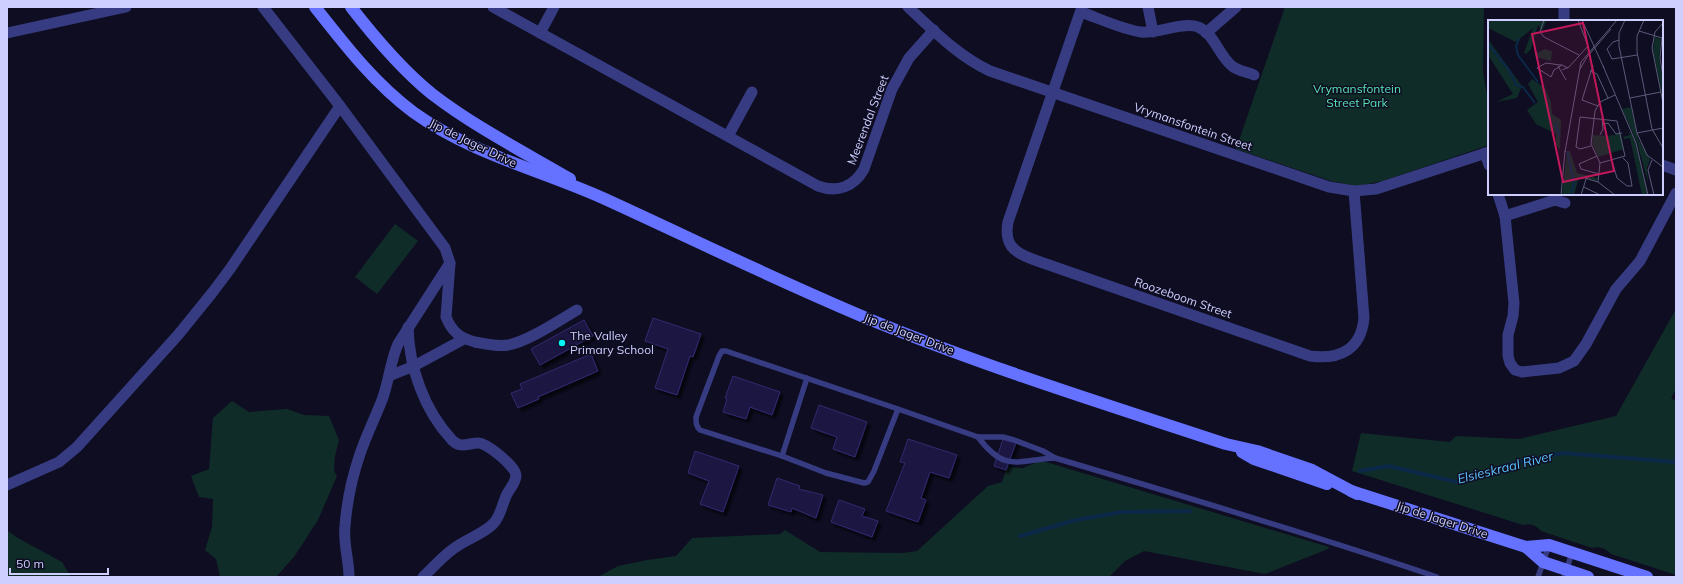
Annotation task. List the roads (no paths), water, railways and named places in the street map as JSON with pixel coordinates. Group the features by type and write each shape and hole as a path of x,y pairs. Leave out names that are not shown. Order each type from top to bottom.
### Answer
{"main road":[{"name":"Jip de Jager Drive","path":"315,7 361,64 389,92 414,112 443,131 500,159 602,198 797,288 882,324 1012,374 1226,444 1258,451 1312,470 1357,494 1526,547 1549,545 1647,577"},
{"name":"Jip de Jager Drive","path":"351,7 374,38 407,72 432,94 488,131 602,198"},
{"name":"Jip de Jager Drive","path":"1526,547 1543,562 1565,574 1588,577"}],"street":[{"path":"7,33 126,7"},
{"path":"263,7 340,106 445,248 450,263 446,317 449,325 455,333 464,339 483,344 507,345 520,341 577,310"},
{"name":"Meerendal Street","path":"493,7 818,186 837,189 850,185 864,169 892,89 898,77 909,58 934,30"},
{"path":"540,33 554,7"},
{"name":"Vrymansfontein Street","path":"908,7 962,54 982,67 1053,93 1329,187 1354,191 1365,191 1387,186 1487,153"},
{"path":"1148,7 1153,32"},
{"path":"1206,33 1236,7"},
{"path":"1564,7 1564,20"},
{"path":"1081,9 1135,31 1153,32 1192,26 1199,27 1206,33 1231,65 1237,70 1254,75"},
{"name":"Roozeboom Street","path":"1081,9 1008,222 1006,231 1008,240 1016,252 1032,260 1310,356 1332,357 1346,352 1358,339 1363,327 1354,191"},
{"path":"728,136 752,92"},
{"path":"7,485 59,462 77,447 178,335 230,269 340,106"},
{"path":"1663,165 1676,170"},
{"path":"1498,195 1505,216 1514,303 1513,316 1508,334 1508,356 1510,363 1515,370 1522,372 1559,368 1574,361 1616,289 1640,261 1676,193"},
{"path":"1505,216 1555,200 1565,203"},
{"path":"349,577 349,567 344,542 348,499 360,454 382,400 389,376 392,358 408,327 450,263"},
{"path":"408,327 409,347 414,366 424,398 430,410 453,441 460,445 478,443 488,447 515,470 516,476 497,520 492,525 458,545 423,577"},
{"path":"389,376 414,366 464,339"}],"lane":[{"path":"898,409 874,471 868,482 864,483 700,430 697,427 696,417 719,356 722,352 726,351 736,353 807,378 898,409 978,437 1003,437 1036,449 1055,458 1240,512 1336,542 1437,577"},
{"path":"782,456 807,378"},
{"path":"978,437 988,451 997,457 1010,462 1022,463 1038,459 1055,458"},
{"path":"1538,577 1549,545"},
{"path":"1565,574 1572,553"}],"waterway":[{"name":"Elsieskraal River","path":"1360,471 1389,466 1457,482 1517,462 1563,453 1676,462"},
{"name":"Elsieskraal River","path":"1020,536 1076,520 1122,512 1190,511"}],"place":[{"name":"The Valley Primary School","path":"562,343"}],"park label":[{"name":"Vrymansfontein Street Park","path":"1357,96"}]}
